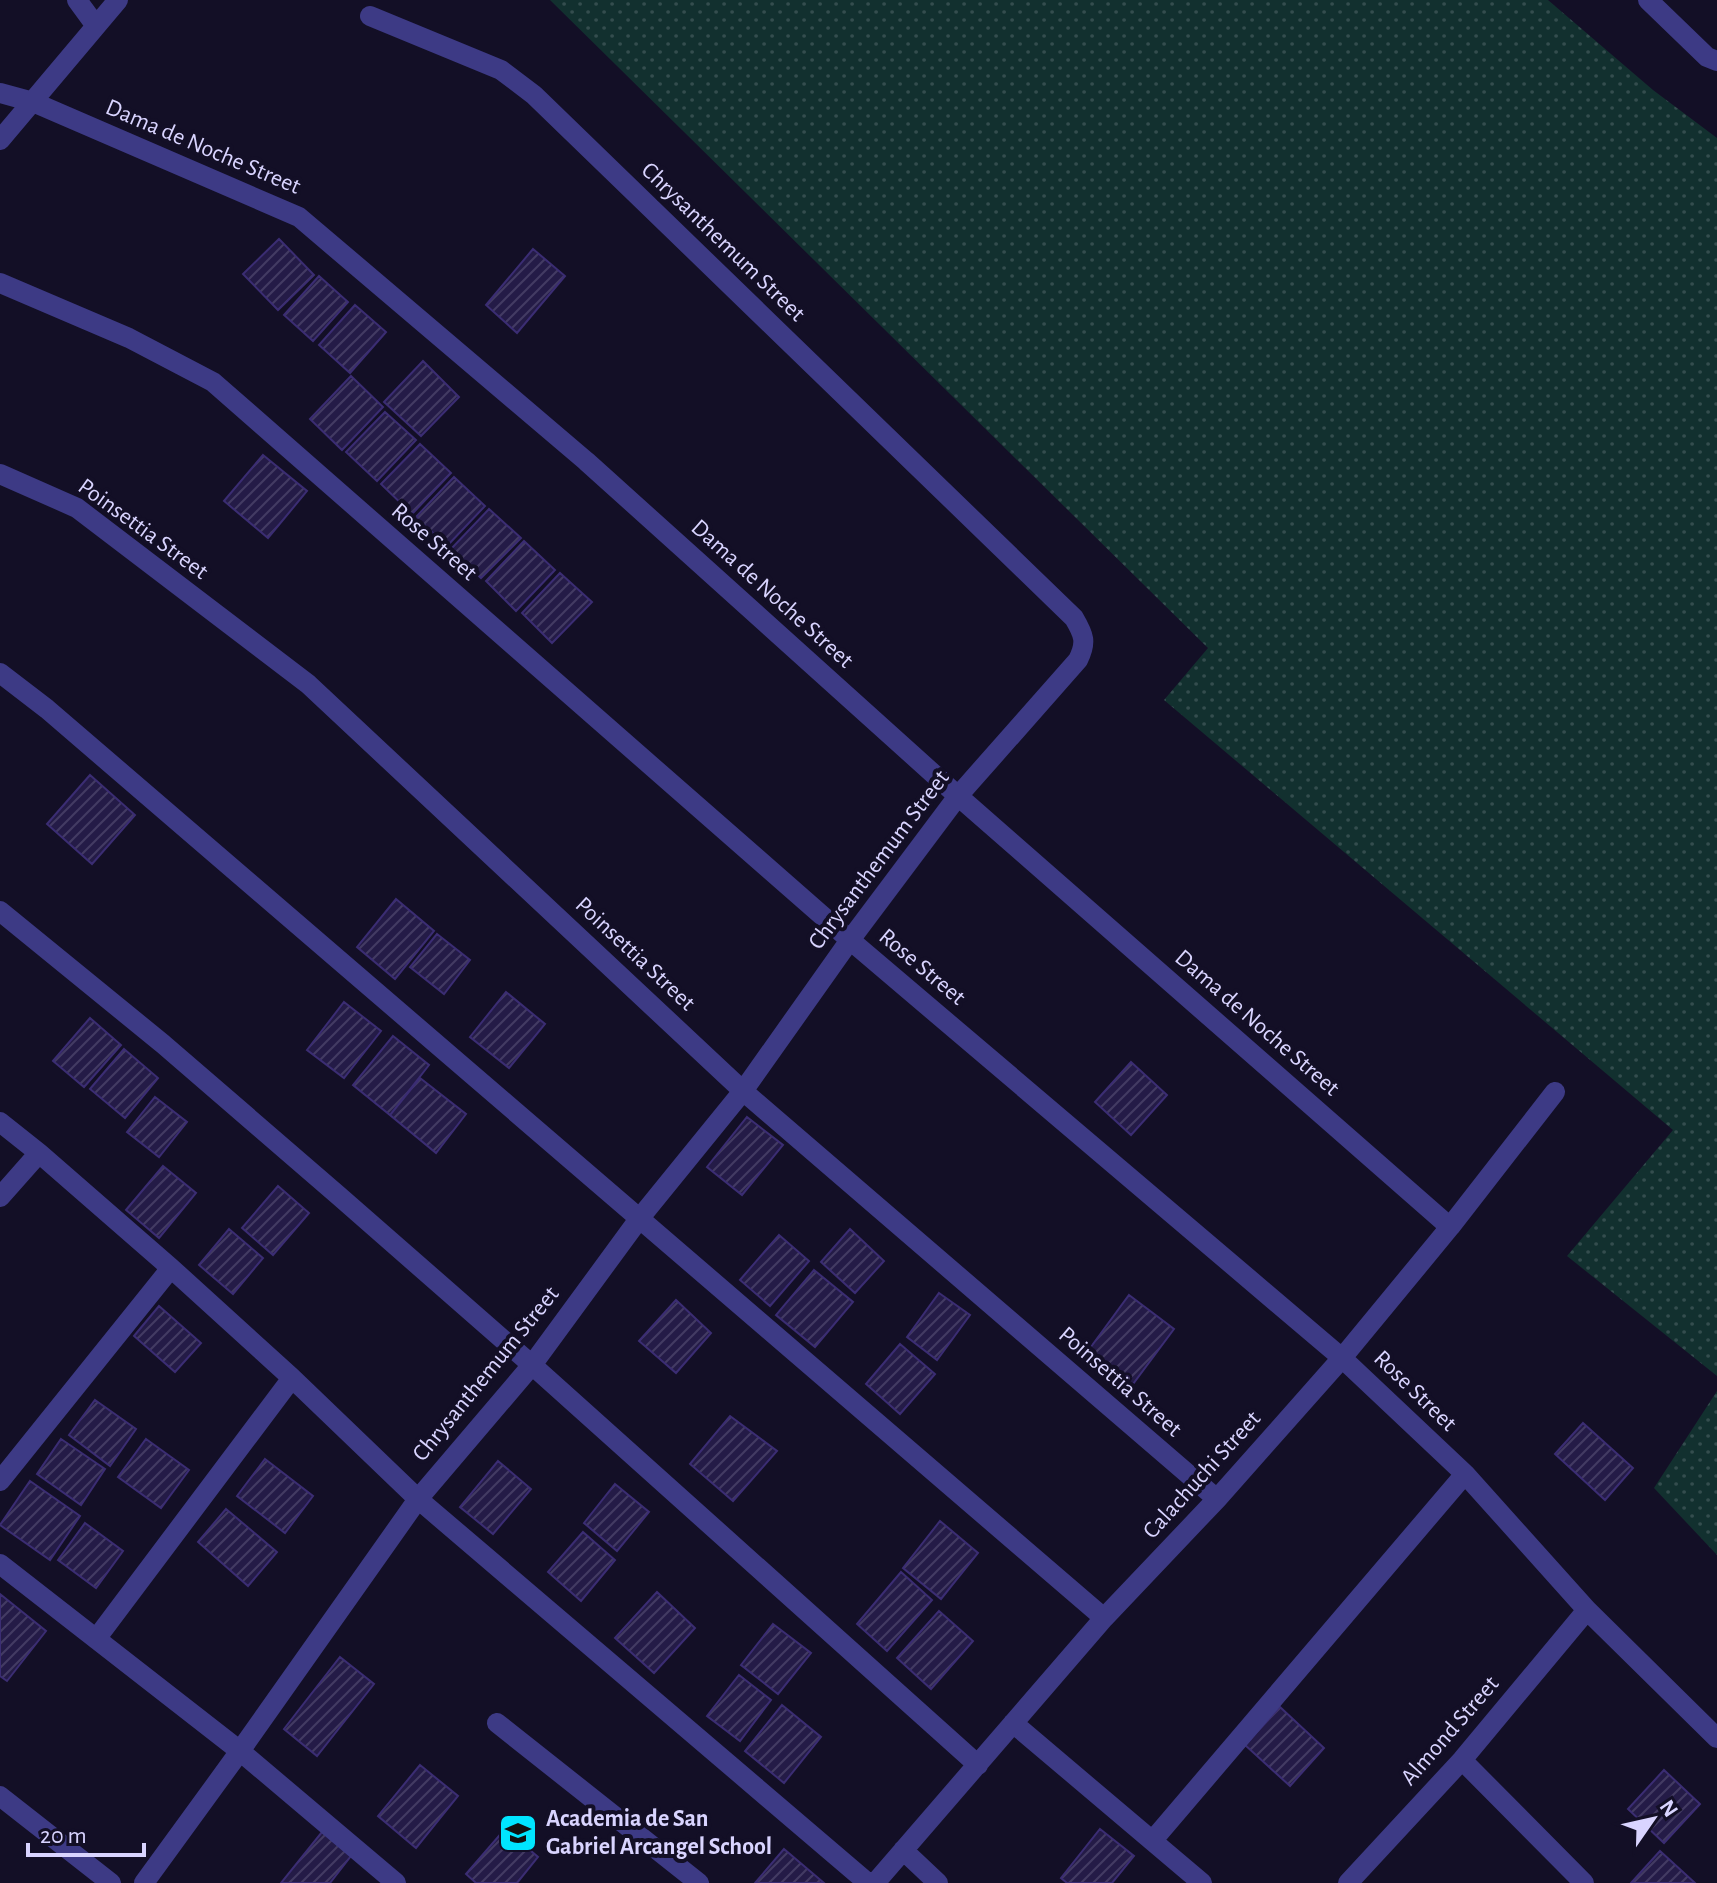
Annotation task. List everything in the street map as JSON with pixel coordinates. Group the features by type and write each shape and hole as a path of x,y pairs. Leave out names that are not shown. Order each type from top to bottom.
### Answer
{"street":[{"path":"77,0 96,26"},
{"path":"0,140 118,0"},
{"path":"1648,0 1707,57 1717,61"},
{"name":"Chrysanthemum Street","path":"144,1883 418,1499 532,1365 639,1219 743,1091 850,940 958,796 1078,660 1084,647 1082,631 1074,618 534,95 501,70 370,16"},
{"name":"Dama de Noche Street","path":"0,93 33,102 299,217 586,461 958,796 1450,1227"},
{"name":"Rose Street","path":"0,283 129,338 213,382 850,940 1342,1358 1465,1474 1587,1610 1717,1738"},
{"name":"Poinsettia Street","path":"0,474 77,508 308,684 743,1091 1217,1499"},
{"path":"0,673 59,719 1104,1618"},
{"path":"0,911 163,1044 532,1365 978,1765"},
{"name":"Calachuchi Street","path":"875,1883 1104,1618 1217,1499 1342,1358 1450,1227 1555,1092"},
{"path":"0,1122 171,1268 418,1499 868,1883"},
{"path":"0,1197 39,1153"},
{"path":"0,1481 171,1268"},
{"path":"96,1639 292,1378"},
{"path":"1153,1840 1465,1474"},
{"path":"0,1564 240,1751 396,1883"},
{"name":"Almond Street","path":"1348,1883 1462,1760 1587,1610"},
{"path":"497,1723 699,1883"},
{"path":"1013,1723 1202,1883"},
{"path":"1462,1760 1584,1883"},
{"path":"0,1796 111,1883"},
{"path":"903,1850 938,1883"}],"green space":[{"path":"550,0 1548,0 1653,90 1717,138 1717,1376 1567,1256 1673,1130 1164,700 1208,648"},
{"path":"1717,1391 1717,1555 1654,1488"}],"building":[{"path":"279,239 314,275 278,310 243,274"},
{"path":"533,249 565,276 517,333 486,305"},
{"path":"319,276 348,302 313,341 284,315"},
{"path":"355,305 386,332 350,373 319,345"},
{"path":"423,361 459,397 421,436 384,402"},
{"path":"351,376 383,407 342,450 310,419"},
{"path":"385,412 416,440 377,481 346,452"},
{"path":"420,444 451,473 412,514 381,484"},
{"path":"263,455 307,491 268,538 224,501"},
{"path":"454,477 485,506 447,546 416,517"},
{"path":"489,509 521,538 481,578 451,549"},
{"path":"524,541 555,570 516,611 486,581"},
{"path":"560,573 592,602 552,643 522,613"},
{"path":"90,775 135,815 92,864 47,824"},
{"path":"396,899 434,931 395,979 357,947"},
{"path":"437,934 470,960 444,994 410,967"},
{"path":"506,992 545,1024 509,1068 470,1037"},
{"path":"344,1002 381,1031 344,1078 307,1050"},
{"path":"90,1018 121,1045 84,1087 53,1061"},
{"path":"393,1036 429,1065 390,1115 353,1085"},
{"path":"124,1049 158,1078 125,1118 90,1089"},
{"path":"1131,1062 1167,1095 1131,1135 1095,1102"},
{"path":"420,1078 466,1114 436,1153 390,1115"},
{"path":"155,1097 187,1122 159,1157 127,1132"},
{"path":"747,1117 783,1145 742,1195 707,1167"},
{"path":"163,1166 196,1193 159,1238 126,1210"},
{"path":"278,1186 309,1213 273,1255 242,1228"},
{"path":"229,1229 263,1258 233,1294 199,1265"},
{"path":"850,1229 884,1261 855,1293 821,1262"},
{"path":"779,1235 809,1261 770,1306 740,1280"},
{"path":"814,1270 853,1302 815,1347 776,1315"},
{"path":"939,1293 970,1315 937,1360 907,1337"},
{"path":"1129,1295 1174,1329 1130,1388 1085,1355"},
{"path":"676,1300 711,1333 676,1373 639,1341"},
{"path":"159,1306 201,1343 175,1372 134,1336"},
{"path":"900,1344 935,1374 900,1414 866,1384"},
{"path":"95,1400 136,1429 110,1466 69,1435"},
{"path":"730,1416 777,1451 733,1501 690,1464"},
{"path":"1583,1423 1633,1468 1605,1500 1555,1454"},
{"path":"61,1439 105,1469 81,1505 37,1474"},
{"path":"146,1439 189,1470 161,1508 118,1477"},
{"path":"265,1459 313,1496 285,1533 237,1496"},
{"path":"498,1461 531,1489 493,1534 460,1507"},
{"path":"30,1481 80,1516 50,1560 0,1525"},
{"path":"615,1484 649,1512 617,1551 584,1523"},
{"path":"226,1509 277,1552 248,1586 198,1542"},
{"path":"940,1521 978,1553 941,1599 903,1568"},
{"path":"85,1523 123,1551 96,1588 58,1560"},
{"path":"583,1532 615,1560 581,1601 548,1572"},
{"path":"901,1572 932,1600 887,1651 857,1624"},
{"path":"657,1592 695,1628 654,1673 615,1638"},
{"path":"0,1594 46,1631 7,1681 0,1676"},
{"path":"939,1611 973,1641 931,1689 897,1658"},
{"path":"773,1624 811,1653 778,1694 741,1665"},
{"path":"340,1657 374,1684 317,1756 284,1729"},
{"path":"739,1675 771,1700 740,1741 707,1716"},
{"path":"782,1705 821,1737 784,1783 745,1751"},
{"path":"1280,1707 1324,1748 1290,1786 1245,1745"},
{"path":"420,1765 458,1796 416,1848 378,1816"},
{"path":"1664,1770 1700,1804 1664,1843 1628,1809"},
{"path":"505,1829 538,1857 517,1883 476,1883 466,1874"},
{"path":"1100,1829 1134,1856 1112,1883 1067,1883 1061,1878"},
{"path":"322,1832 351,1856 330,1883 281,1883"},
{"path":"784,1849 824,1883 755,1883"},
{"path":"1660,1851 1695,1883 1631,1883"}],"place":[{"name":"Academia de San Gabriel Arcangel School","path":"518,1833"}]}
